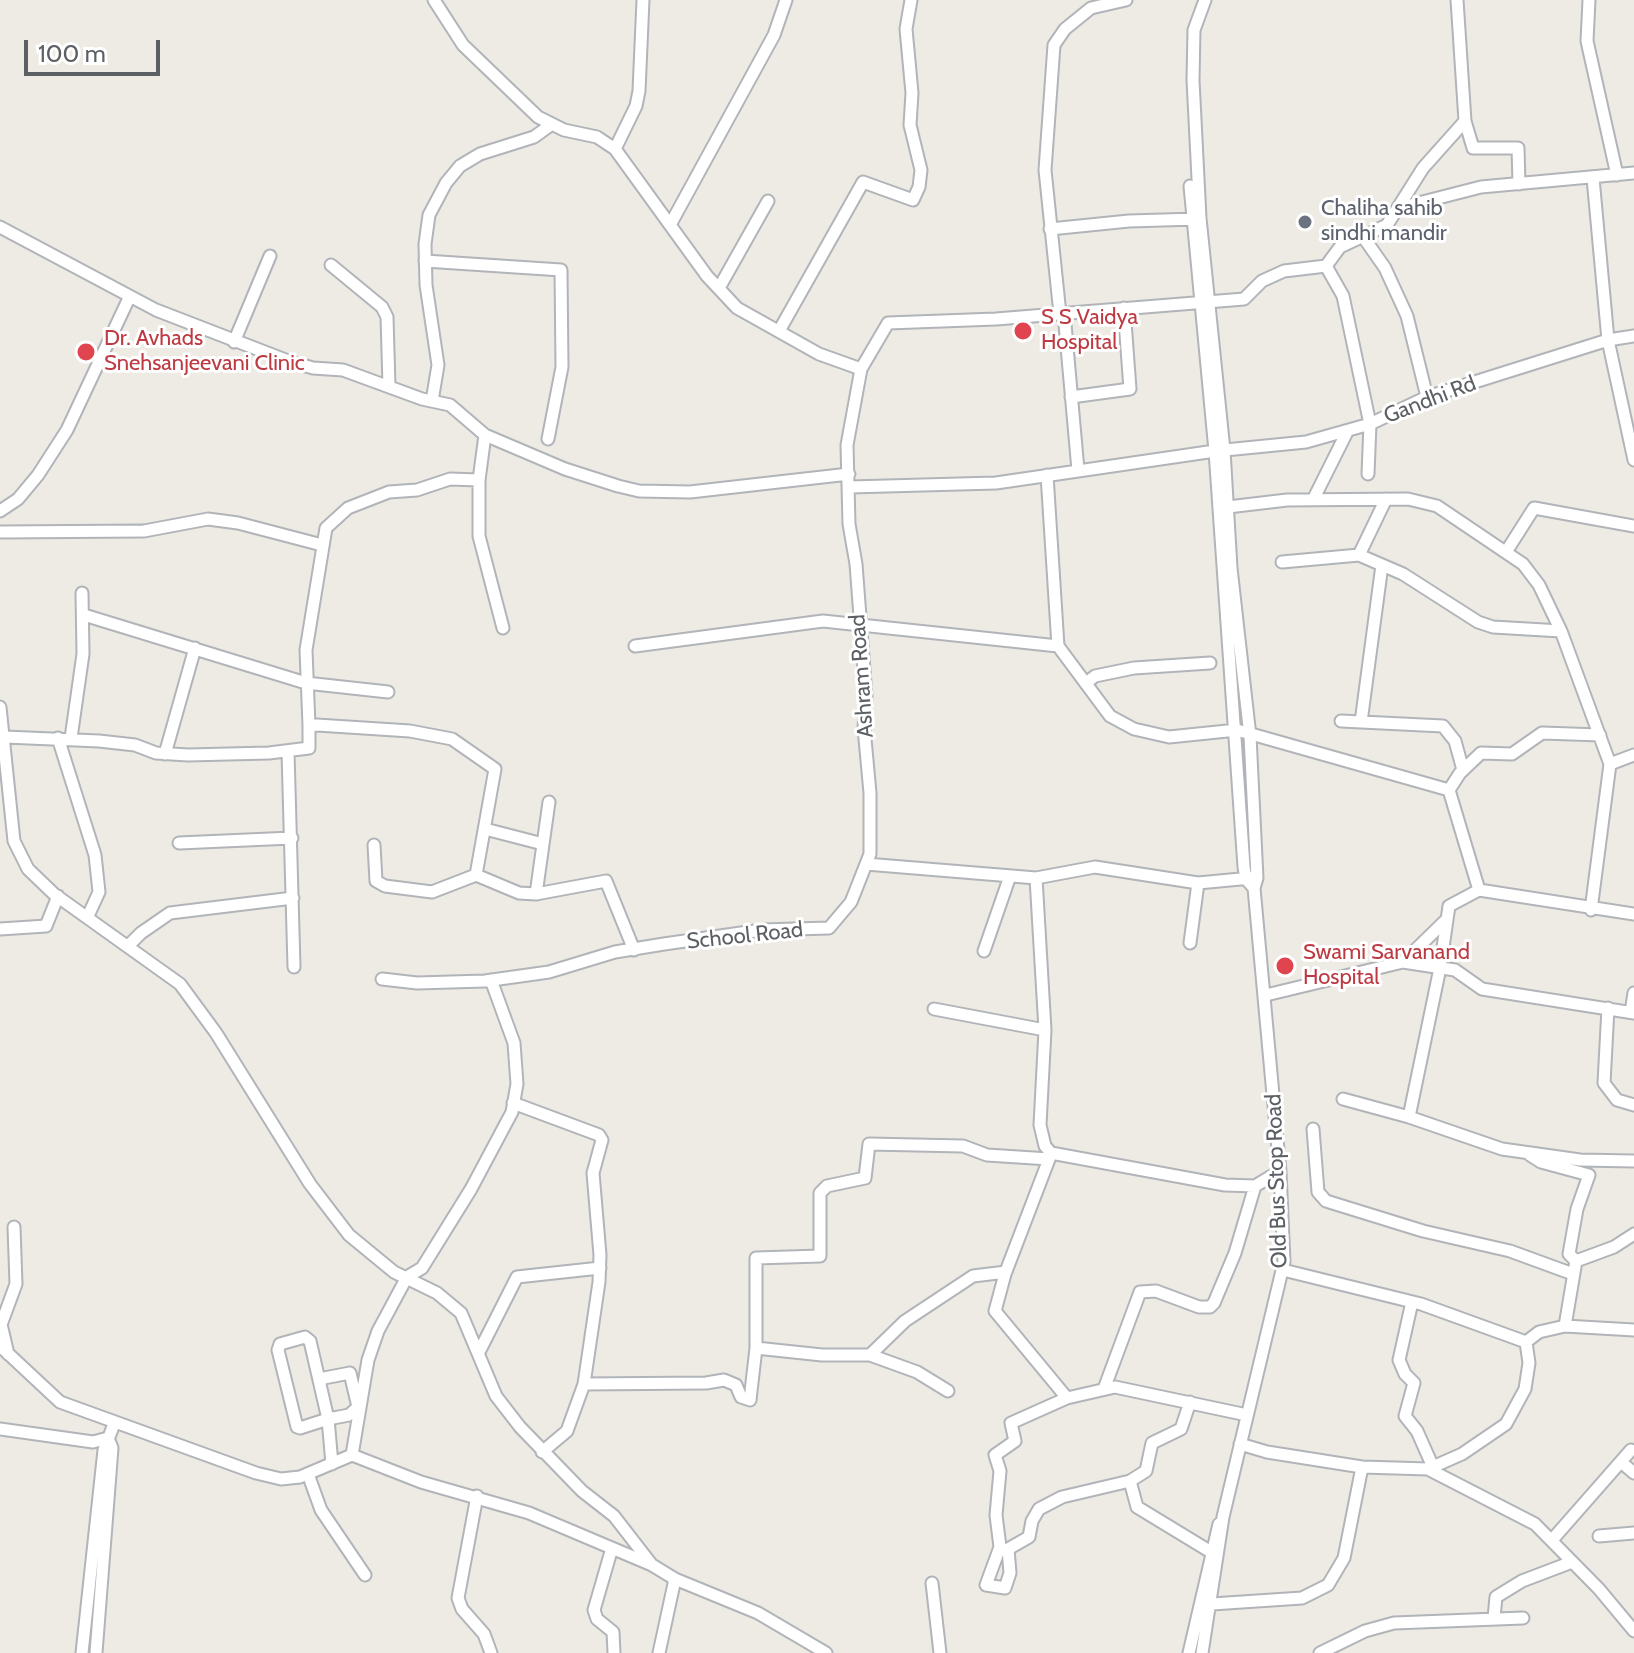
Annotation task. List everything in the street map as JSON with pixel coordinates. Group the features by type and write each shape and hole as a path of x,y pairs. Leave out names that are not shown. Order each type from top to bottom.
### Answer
{"street":[{"path":"434,0 463,45 511,94 552,124 597,137 615,149 670,225 737,308 819,354 861,369"},
{"path":"615,149 636,106 639,91 643,0"},
{"path":"670,225 774,35 786,0"},
{"path":"779,331 863,182 913,200 919,187 921,170 910,125 912,93 906,40 911,0"},
{"path":"1078,470 1050,229 1045,138 1054,45 1065,29 1091,8 1126,0"},
{"path":"1457,0 1465,121 1473,148 1518,148 1519,184"},
{"path":"1589,0 1587,41 1617,175"},
{"path":"1202,1 1194,30 1196,219 1219,450 1237,730 1252,882"},
{"path":"1062,314 1244,299 1262,281 1284,271 1326,266 1340,247 1387,225 1423,168 1465,121"},
{"path":"432,401 437,385 438,355 425,261 429,215 460,166 480,154 534,137 552,124"},
{"path":"1399,208 1481,187 1634,173"},
{"path":"1593,178 1608,340 1634,460"},
{"path":"719,288 768,201"},
{"path":"1050,229 1129,221 1196,219"},
{"path":"0,227 129,298 234,342 313,368 343,370 450,405 485,435 565,469 639,491 713,490 849,474"},
{"path":"1364,238 1385,268 1407,316 1427,397"},
{"path":"234,342 270,256"},
{"path":"425,261 561,270 562,367 548,439"},
{"path":"331,265 382,307 387,317 389,386"},
{"path":"1326,266 1343,296 1370,424 1368,474"},
{"path":"0,511 18,499 38,475 67,430 129,298"},
{"path":"1071,397 1130,389 1124,308"},
{"name":"Ashram Road","path":"866,864 871,830 861,627 849,524 847,445 861,369 888,323 1062,314"},
{"name":"Gandhi Rd","path":"850,487 996,483 1219,450 1306,442 1370,424 1427,397 1608,340 1634,336"},
{"path":"1313,500 1347,432"},
{"path":"485,435 479,480 480,548 503,628"},
{"path":"1219,450 1228,507 1231,568 1250,736 1252,882"},
{"path":"1047,475 1058,646 1110,716 1134,729 1169,737 1237,730 1449,790"},
{"path":"5,737 71,738 135,745 165,754 288,752 309,748 306,650 326,528 348,508 389,492 417,490 450,479 479,480"},
{"path":"1359,555 1386,499"},
{"path":"1228,507 1313,500 1408,499 1437,506 1506,552 1532,575 1561,631 1610,764 1591,910"},
{"path":"1506,552 1534,508 1634,524"},
{"path":"0,532 144,531 208,519 238,523 322,545"},
{"path":"1282,562 1359,555 1403,574 1478,622 1493,627 1561,631"},
{"path":"1361,722 1382,565"},
{"path":"71,738 84,615 82,593"},
{"path":"84,615 306,683 388,692"},
{"path":"635,646 823,621 861,627 943,631 1058,646"},
{"path":"165,754 195,648"},
{"path":"1086,683 1095,676 1134,668 1210,663"},
{"path":"0,707 14,841 28,869 58,896 180,984 198,1006 310,1184 349,1235 373,1257 437,1293 461,1313 496,1396 542,1452 614,1516 652,1565"},
{"path":"1341,721 1443,726 1455,741 1463,770"},
{"path":"309,726 395,729 452,739 495,769 476,875"},
{"path":"1449,790 1463,770 1481,753 1512,754 1542,733 1600,735"},
{"path":"58,738 95,855 99,892 88,916"},
{"path":"288,752 294,967"},
{"path":"1610,764 1634,755"},
{"path":"1449,790 1479,890"},
{"path":"536,894 549,802"},
{"path":"485,829 543,844"},
{"path":"179,843 292,838"},
{"path":"374,845 376,881 385,886 432,892 476,875 519,893 536,894 606,881 634,950"},
{"path":"866,864 1036,878 1095,867 1198,883 1252,882"},
{"name":"School Road","path":"382,979 417,983 491,980 560,970 615,952 762,930 829,928 851,902 866,864"},
{"path":"984,951 1010,876"},
{"path":"1036,878 1045,1030 1041,1139 1050,1156 1006,1272 995,1311 1067,1398"},
{"name":"Old Bus Stop Road","path":"1202,1653 1200,1633 1211,1552 1223,1517 1283,1270 1280,1171 1266,995 1252,882"},
{"path":"1190,943 1198,883"},
{"path":"1409,1117 1440,968 1449,906 1479,890 1591,910 1634,914"},
{"path":"0,929 46,926 58,896"},
{"path":"128,946 170,913 293,898"},
{"path":"1403,962 1447,919"},
{"path":"1266,995 1403,962 1455,970 1482,989 1633,1013 1634,993"},
{"path":"352,1455 372,1346 407,1277 422,1268 471,1189 513,1103 517,1084 514,1043 491,980"},
{"path":"1608,1008 1604,1083 1617,1100 1634,1105"},
{"path":"934,1009 1045,1030"},
{"path":"1343,1099 1409,1117 1502,1149 1580,1160 1634,1161"},
{"path":"513,1103 601,1137 593,1173 600,1268 584,1384 567,1431 542,1452"},
{"path":"1313,1129 1318,1192 1326,1201 1423,1231 1521,1254 1573,1274"},
{"path":"584,1384 706,1383 724,1380 736,1385 746,1401 752,1394 756,1348 756,1258 820,1256 820,1193 827,1186 865,1178 869,1144 963,1146 987,1155 1050,1156 1203,1182 1255,1186 1280,1171"},
{"path":"1526,1152 1541,1162 1589,1175 1577,1209 1569,1254 1576,1261"},
{"path":"1104,1389 1140,1292 1156,1291 1199,1307 1214,1303 1235,1253 1255,1186"},
{"path":"14,1227 16,1284 1,1321 4,1350 60,1402 114,1424 281,1479 308,1474 352,1455 421,1482 477,1496 612,1548 652,1565 675,1579 758,1613 826,1653"},
{"path":"1576,1261 1614,1247 1634,1234"},
{"path":"1565,1326 1576,1261"},
{"path":"479,1352 517,1277 600,1268"},
{"path":"1283,1270 1412,1302 1526,1342"},
{"path":"870,1355 905,1321 973,1276 1006,1272"},
{"path":"1412,1302 1399,1360 1405,1374 1414,1383 1405,1416 1417,1431 1430,1468"},
{"path":"1526,1342 1539,1332 1565,1326 1634,1330"},
{"path":"319,1379 347,1372 352,1375 358,1407 349,1415 328,1419 300,1428 295,1425 278,1350 280,1344 307,1338 328,1419 332,1464"},
{"path":"1430,1468 1495,1435 1506,1424 1525,1389 1529,1363 1526,1342"},
{"path":"756,1348 822,1355 870,1355 917,1372 948,1391"},
{"path":"1190,1402 1181,1429 1152,1443 1146,1471 1130,1481 1062,1497 1039,1509 1032,1521 1029,1537 1008,1549 1010,1573 1005,1588 986,1585 1000,1547 996,1515 1000,1471 995,1455 1015,1441 1011,1423 1067,1398 1104,1389 1150,1392 1247,1415"},
{"path":"82,1653 104,1450 114,1424"},
{"path":"0,1429 93,1442 108,1438"},
{"path":"96,1653 112,1448 108,1438"},
{"path":"1240,1444 1267,1452 1362,1467 1430,1468 1535,1524 1632,1628"},
{"path":"1552,1540 1631,1450"},
{"path":"1621,1462 1634,1473"},
{"path":"1212,1604 1302,1598 1328,1585 1344,1558 1362,1467"},
{"path":"308,1474 322,1513 365,1575"},
{"path":"1130,1481 1135,1505 1211,1552"},
{"path":"477,1496 458,1598 462,1609 484,1634 491,1653"},
{"name":"Old Bus Stop Road","path":"1189,1653 1212,1604 1223,1517"},
{"path":"1599,1536 1634,1533"},
{"path":"612,1548 594,1616 613,1632 614,1653"},
{"path":"1494,1618 1496,1597 1522,1581 1572,1562"},
{"path":"659,1653 675,1579"},
{"path":"932,1583 940,1653"},
{"path":"1320,1653 1379,1625 1523,1618"}],"place":[{"name":"Chaliha sahib sindhi mandir","path":"1305,222"},
{"name":"S S Vaidya Hospital","path":"1023,331"},
{"name":"Dr. Avhads Snehsanjeevani Clinic","path":"86,352"},
{"name":"Swami Sarvanand Hospital","path":"1285,966"}]}
